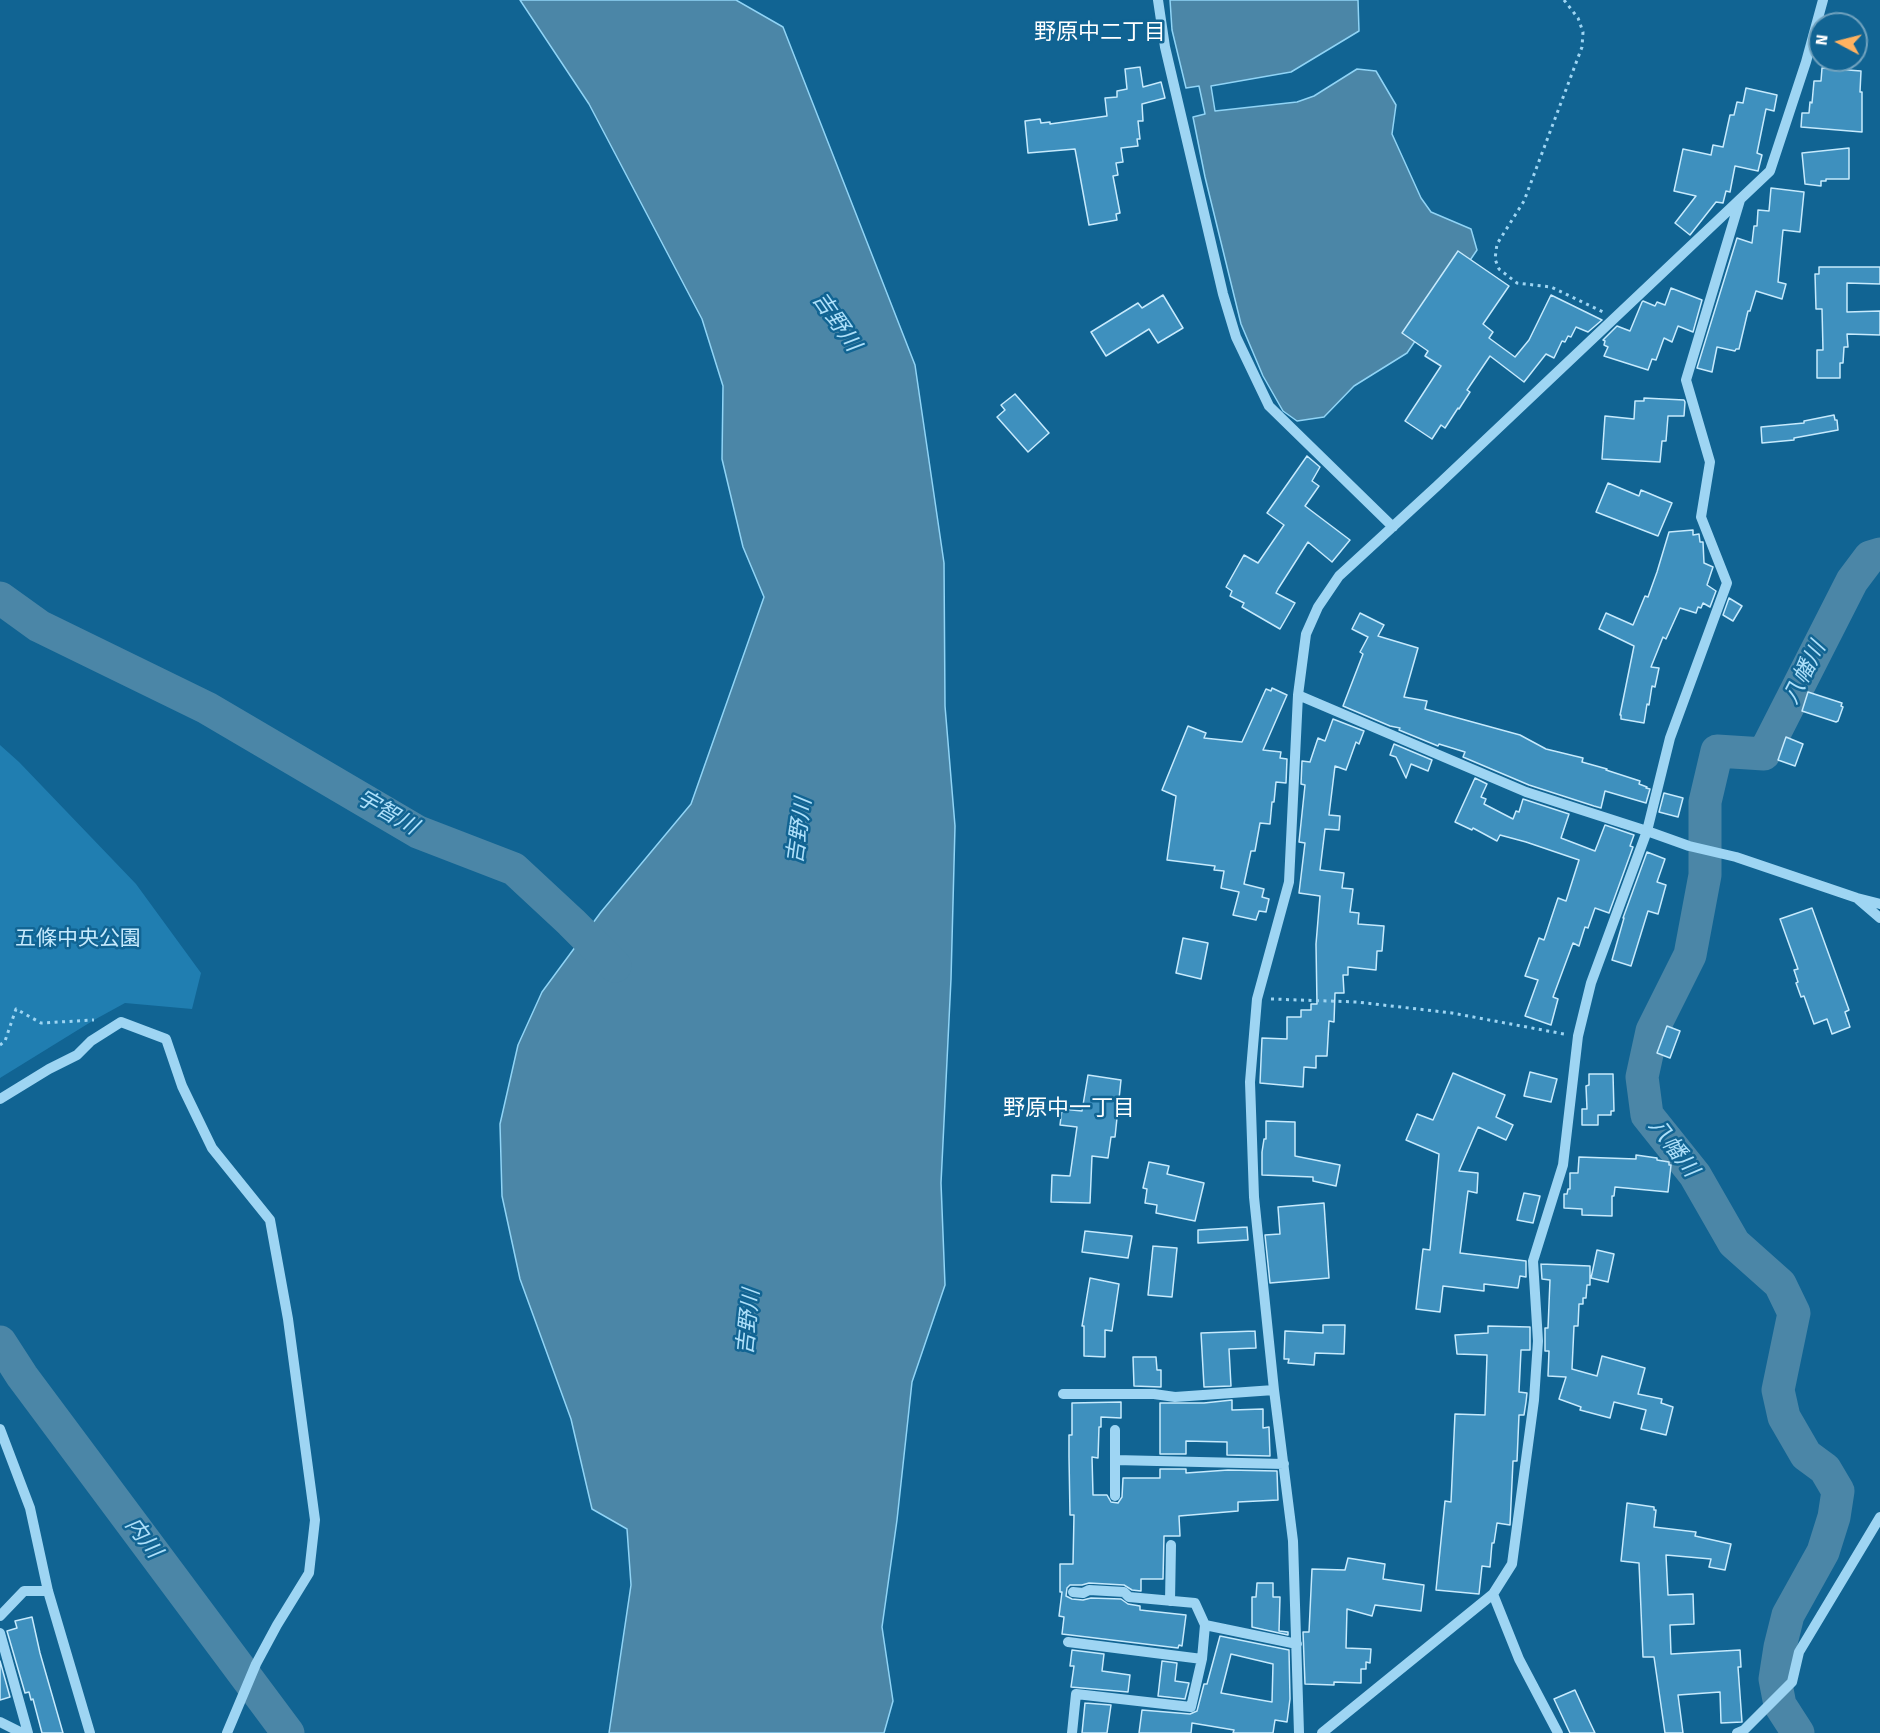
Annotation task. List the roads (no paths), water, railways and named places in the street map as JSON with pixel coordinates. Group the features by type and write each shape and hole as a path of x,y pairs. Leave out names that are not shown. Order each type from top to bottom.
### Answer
{"street":[{"path":"1158,0 1165,47 1223,294 1236,337 1269,406 1393,527"},
{"path":"1299,1733 1293,1541 1274,1390 1253,1174 1250,1082 1257,999 1289,882 1298,695 1306,634 1318,607 1339,576 1770,171 1806,62 1823,0"},
{"path":"1322,1733 1493,1594 1512,1564 1534,1400 1538,1341 1533,1261 1563,1165 1578,1036 1591,983 1647,831 1670,738 1727,583 1701,517 1710,462 1686,380 1740,200"},
{"path":"1298,695 1526,792 1689,846 1737,857 1880,904"},
{"path":"1857,898 1880,918"},
{"path":"0,1099 77,1055 91,1041 121,1022 166,1039 182,1086 212,1148 270,1220 288,1319 315,1520 309,1573 256,1664 227,1733"},
{"path":"1063,1394 1154,1394 1175,1397 1274,1390"},
{"path":"0,1429 30,1508 48,1591 90,1733"},
{"path":"1115,1430 1115,1496"},
{"path":"1115,1460 1284,1464"},
{"path":"1737,1733 1744,1730 1792,1682 1799,1652 1880,1517"},
{"path":"1170,1600 1171,1545"},
{"path":"1072,1733 1076,1694 1191,1707 1202,1659 1205,1625 1195,1603 1129,1597 1124,1592 1089,1590 1083,1593 1073,1592"},
{"path":"0,1616 24,1591 48,1591"},
{"path":"1493,1594 1519,1659 1558,1733"},
{"path":"1205,1625 1297,1644"},
{"path":"0,1634 28,1733"},
{"path":"1068,1642 1202,1659"},
{"path":"2,1726 22,1733"}],"water":[{"name":"吉野川","path":"520,0 736,0 783,27 915,365 944,563 945,706 955,826 951,979 941,1183 945,1285 912,1382 897,1520 882,1627 893,1701 884,1733 609,1733 631,1585 627,1529 592,1509 571,1419 520,1279 502,1196 500,1124 518,1045 542,992 601,912 691,804 764,597 743,547 722,459 723,386 702,319 589,104"},
{"path":"1170,0 1358,0 1359,31 1291,72 1211,86 1215,111 1297,102 1314,96 1357,69 1376,71 1396,105 1392,134 1421,198 1431,212 1471,229 1477,250 1407,353 1354,386 1324,417 1297,421 1283,411 1263,376 1241,324 1205,177 1193,117 1205,114 1199,86 1186,88 1172,30"}],"waterway":[{"name":"八幡川","path":"1798,1733 1780,1705 1775,1679 1780,1647 1788,1615 1823,1552 1834,1517 1838,1491 1825,1469 1806,1455 1784,1417 1778,1390 1794,1313 1780,1284 1734,1243 1695,1175 1647,1115 1642,1077 1652,1031 1690,955 1705,875 1705,802 1717,751 1764,754 1852,581 1870,557 1880,554"},
{"name":"宇智川","path":"0,598 39,626 207,708 418,832 514,869 615,966"},
{"name":"内川","path":"0,1342 22,1376 288,1733"}],"district":[{"name":"野原中二丁目","path":"1100,33"},
{"name":"野原中一丁目","path":"1069,1109"}],"park label":[{"name":"五條中央公園","path":"78,939"}]}
